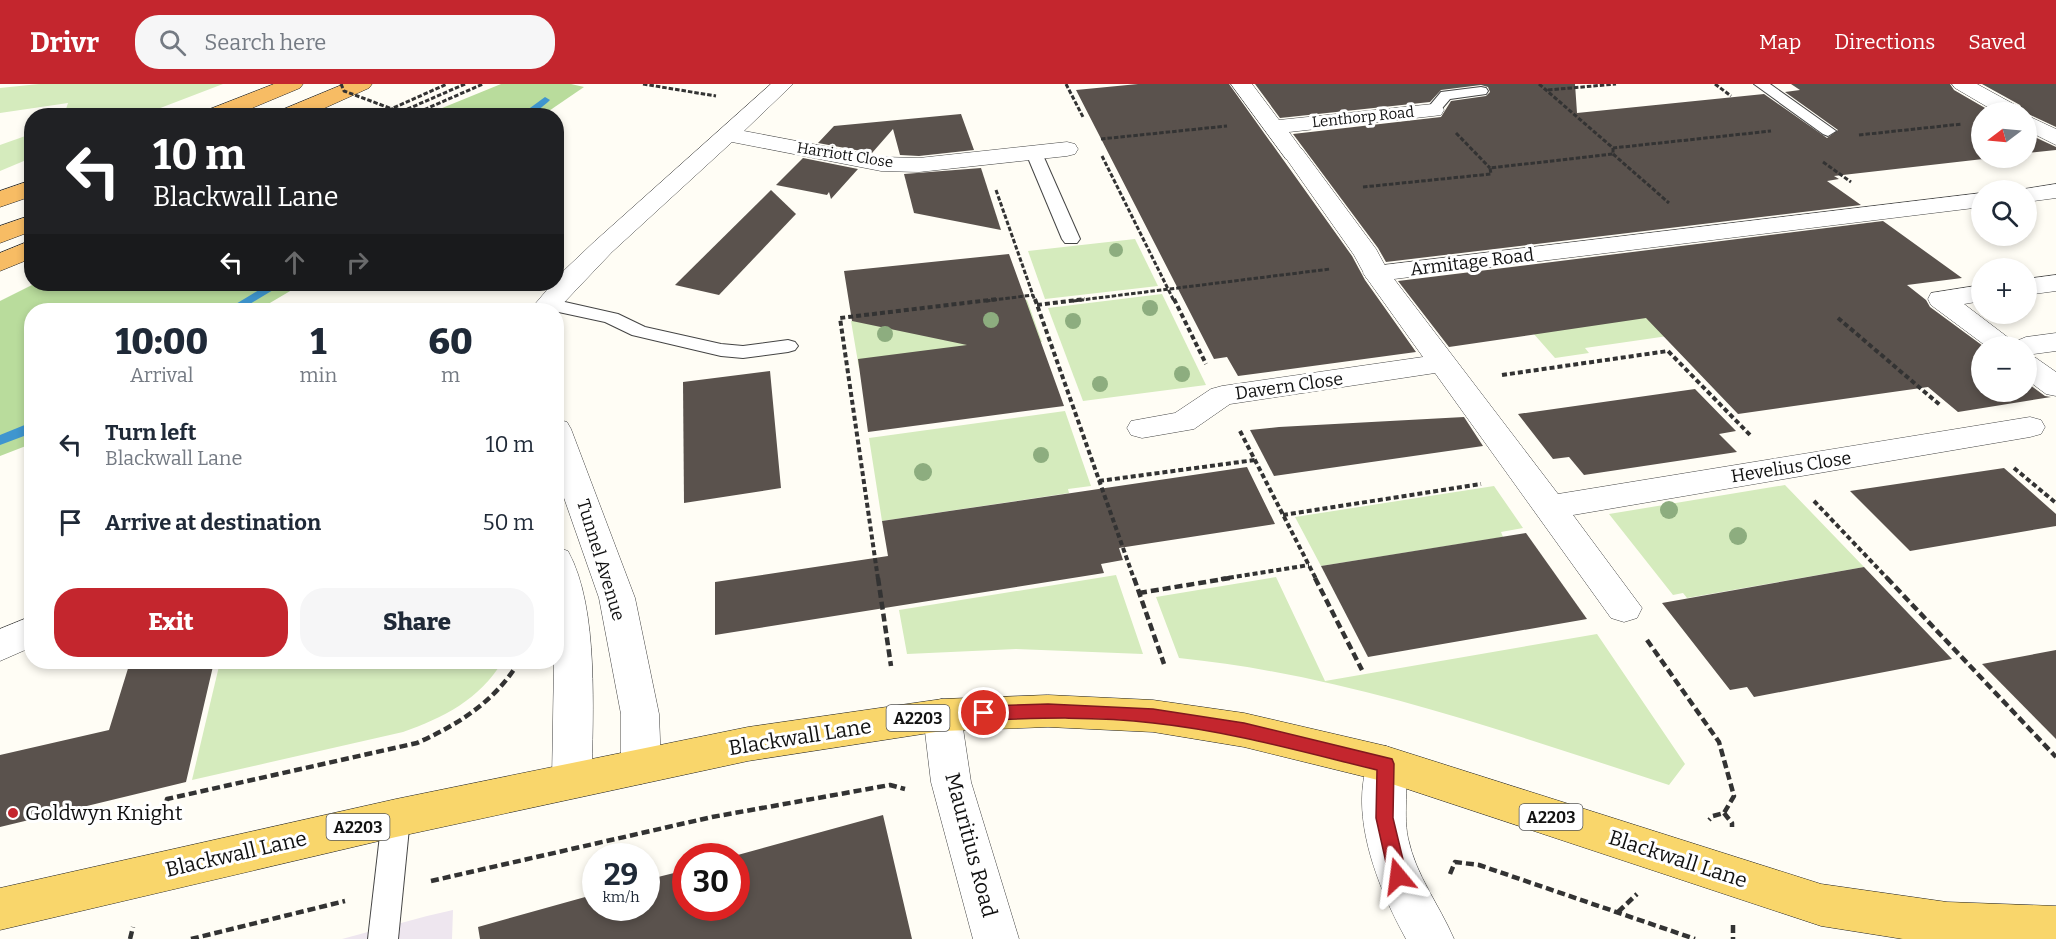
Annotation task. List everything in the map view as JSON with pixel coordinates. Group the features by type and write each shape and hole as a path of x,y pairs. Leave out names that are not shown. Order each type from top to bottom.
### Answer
{"highway":[{"path":"233,108 293,84"},
{"path":"306,108 362,84"},
{"path":"0,191 24,184"},
{"path":"0,200 24,190"},
{"path":"0,235 24,225"},
{"path":"0,263 24,252"}],"main road":[{"name":"Blackwall Lane","path":"0,909 396,818 748,744 942,715 1048,711 1153,716 1244,730 1386,764 1821,905 1952,931 2056,928"}],"street":[{"path":"564,287 595,254 783,84"},
{"path":"1241,84 1369,257 1376,273"},
{"path":"1962,84 1994,102"},
{"name":"Lenthorp Road","path":"1272,124 1433,110"},
{"path":"2037,127 2056,138"},
{"name":"Harriott Close","path":"728,135 881,164 919,165 1067,149"},
{"path":"2037,194 2056,191"},
{"name":"Armitage Road","path":"1376,273 1971,201"},
{"name":"Armitage Road","path":"1376,273 1624,608"},
{"path":"2037,286 2056,283"},
{"path":"549,303 560,291"},
{"path":"1971,295 1941,299 1971,322"},
{"path":"1974,324 1990,336"},
{"path":"2037,345 2056,342"},
{"name":"Davern Close","path":"1142,428 1183,422 1222,396 1444,363"},
{"path":"2037,372 2056,387"},
{"name":"Hevelius Close","path":"1551,507 2030,427"},
{"name":"Tunnel Avenue","path":"564,451 617,598 639,714 641,766"},
{"path":"564,594 569,615 572,780"},
{"path":"0,646 24,634"},
{"name":"Mauritius Road","path":"942,715 951,782 996,939"},
{"path":"1386,764 1384,818 1387,838 1398,876 1431,939"}],"lane":[{"path":"1761,84 1828,131"},
{"name":"Lenthorp Road","path":"1433,110 1446,95 1481,91"},
{"path":"1034,153 1071,239"},
{"path":"564,310 611,318 639,331 721,350 743,351 788,346"},
{"path":"383,939 396,818"}],"path":[{"path":"341,84 344,91 392,108"},
{"path":"394,108 447,84"},
{"path":"412,108 465,84"},
{"path":"428,108 483,84"},
{"path":"643,84 719,97"},
{"path":"1066,84 1209,371"},
{"path":"1539,84 1613,148 1779,130"},
{"path":"1546,90 1616,84"},
{"path":"1851,136 1971,123"},
{"path":"1067,149 1102,139 1272,124"},
{"path":"1320,191 1491,174 1490,168 1449,126"},
{"path":"1613,148 1613,154"},
{"path":"1490,168 1613,154 1669,203"},
{"path":"995,188 1164,664"},
{"path":"1037,305 1334,269"},
{"path":"891,666 840,318 1033,295"},
{"path":"1838,318 1944,408"},
{"path":"1495,376 1668,351 1757,442"},
{"path":"1239,429 1362,670"},
{"path":"1099,481 1255,460"},
{"path":"2013,466 2056,503"},
{"path":"1283,515 1487,483"},
{"path":"1813,500 2056,757"},
{"path":"1139,593 1309,565"},
{"path":"1624,608 1719,742 1734,796 1724,813"},
{"path":"165,811 167,799 417,743 452,728 483,706 510,678 515,669"},
{"path":"436,880 712,817 890,785 905,789 914,786"},
{"path":"1455,862 1479,865 1695,939"},
{"path":"1618,912 1628,903"},
{"path":"191,939 282,916"}],"shaded area":[{"path":"453,910 452,939 342,939 427,916"}],"green space":[{"path":"39,84 223,84 160,108 66,108 68,103 0,113 0,88"},
{"path":"501,84 571,84 584,87 553,108 442,108"},
{"path":"24,136 24,161 0,171 0,145"},
{"path":"1135,239 1158,286 1045,299 1028,251"},
{"path":"1552,286 1792,318 1585,348 1589,353 1555,358 1533,333"},
{"path":"24,289 24,291 290,291 270,303 24,303 24,447 0,456 0,301"},
{"path":"1162,294 1206,385 1083,401 1048,308"},
{"path":"1027,300 1042,342 1015,346 1015,349 859,368 851,321"},
{"path":"1065,411 1091,486 1068,489 1069,493 882,521 869,438"},
{"path":"1785,485 1864,567 1687,598 1683,593 1673,595 1609,514"},
{"path":"1494,486 1523,528 1501,532 1503,537 1321,566 1295,517"},
{"path":"1116,575 1143,654 1016,649 907,654 899,610"},
{"path":"1276,577 1325,681 1597,634 1685,764 1669,785 1427,708 1304,678 1242,666 1179,658 1156,597"},
{"path":"218,669 497,669 483,687 459,706 403,732 192,780"}],"building":[{"path":"1138,84 1229,84 1352,256 1365,280 1416,352 1238,376 1227,357 1214,359 1076,90"},
{"path":"1255,84 1575,84 1577,113 1764,94 1827,138 1838,130 1785,92 1800,90 1791,84 1950,84 1954,90 1975,102 1971,102 1971,160 1834,176 1839,179 1827,181 1861,205 1386,262 1293,134 1441,117 1451,101 1486,96 1490,92 1488,87 1481,85 1441,90 1430,102 1280,118"},
{"path":"1982,84 2056,84 2056,127 2037,118 2037,102 2015,102"},
{"path":"961,114 974,150 919,156 900,155 893,129 872,153 818,143 834,126"},
{"path":"2037,138 2056,147 2056,150 2037,152"},
{"path":"803,158 858,169 831,199 829,192 827,195 776,185"},
{"path":"981,168 1001,230 914,213 904,174"},
{"path":"771,190 796,214 719,295 675,285"},
{"path":"1883,221 1962,278 1907,285 1926,300 1930,307 1971,337 1971,402 2020,402 1958,412 1928,387 1738,414 1646,318 1449,347 1398,281"},
{"path":"1009,254 1064,406 868,432 858,359 967,345 852,321 844,271"},
{"path":"770,371 781,488 684,503 683,382"},
{"path":"1695,389 1736,431 1719,434 1737,452 1584,475 1569,457 1553,459 1518,414"},
{"path":"2037,390 2045,396 2051,397 2037,399"},
{"path":"1464,417 1483,446 1274,476 1250,430 1279,427"},
{"path":"1247,467 1275,524 1119,548 1123,560 1101,564 1104,573 715,635 715,582 888,556 882,521"},
{"path":"2004,468 2056,514 2056,526 1910,551 1850,491"},
{"path":"1526,533 1587,619 1368,657 1321,566"},
{"path":"1864,567 1952,659 1754,697 1747,687 1730,690 1662,603"},
{"path":"2056,650 2056,739 1982,664"},
{"path":"128,669 212,669 186,782 0,827 0,755 109,730"},
{"path":"883,815 912,939 480,939 478,927 582,898 582,921 660,921 660,876 672,874 672,921 750,921 750,852"}],"waterway":[{"path":"534,108 545,100"},
{"path":"244,303 265,291"},
{"path":"0,440 24,430"}],"place":[{"name":"Goldwyn Knight","path":"13,813"}],"route":[{"path":"984,713 1048,711 1153,716 1244,730 1386,764 1384,818 1398,876"}]}
